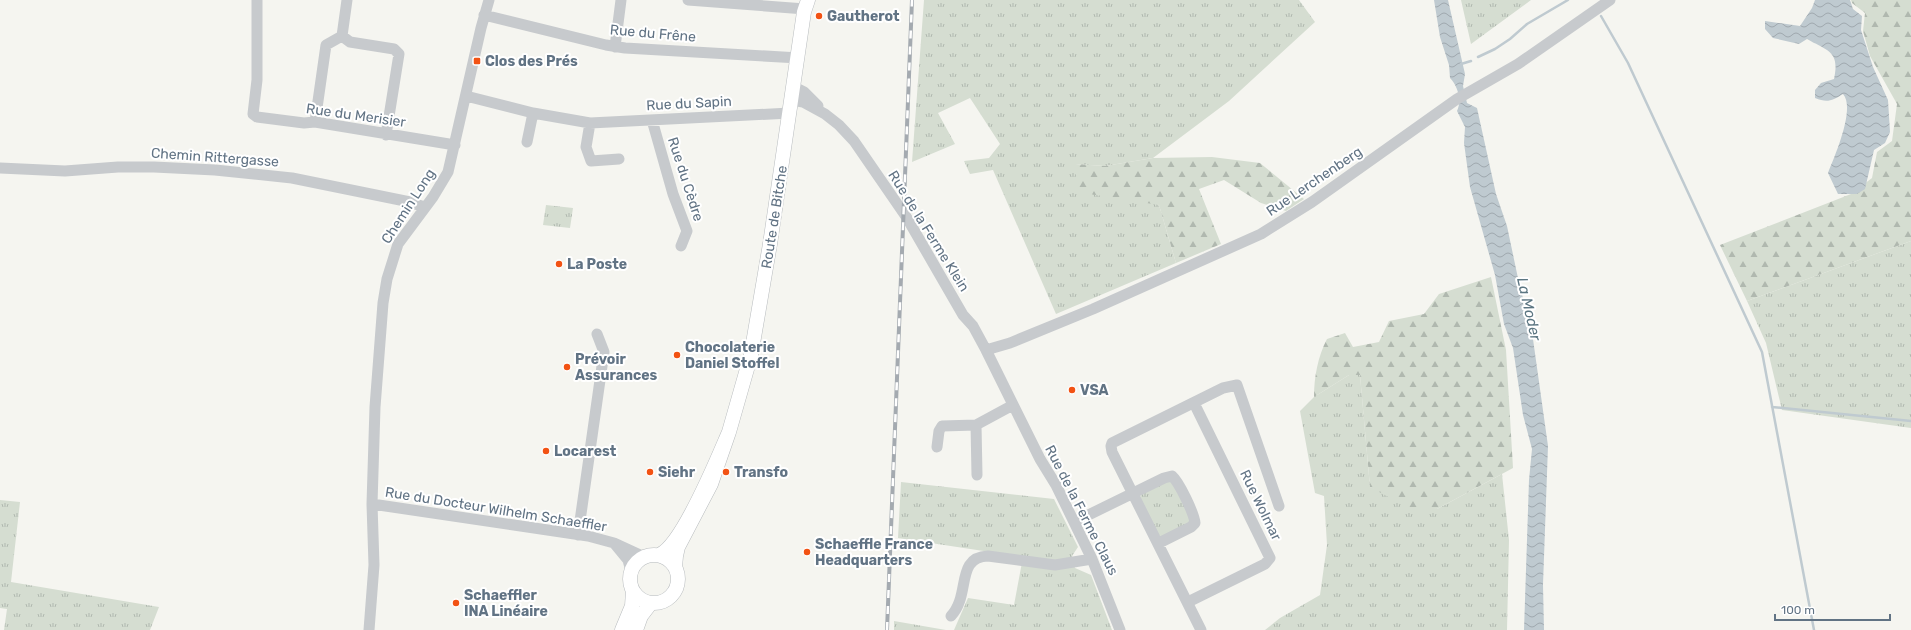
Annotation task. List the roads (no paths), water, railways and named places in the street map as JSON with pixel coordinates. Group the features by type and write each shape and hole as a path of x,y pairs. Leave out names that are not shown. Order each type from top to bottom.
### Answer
{"main road":[{"name":"Route de Bitche","path":"675,567 677,550 711,484 730,432 751,355 799,58 806,4"},
{"name":"Route de Bitche","path":"653,555 674,542 692,510 730,432"},
{"path":"622,630 632,606 633,591 630,581 631,571 636,563 653,555 668,559 675,567 678,581 674,592 666,600 651,603 641,599 633,591"},
{"path":"636,630 641,616 651,603"}],"street":[{"name":"Rue du Merisier","path":"257,0 257,80 253,114 257,117 304,123 315,122 386,135 455,145"},
{"path":"342,36 347,0"},
{"name":"Chemin Long","path":"369,630 374,565 372,504 374,407 385,288 398,244 446,177 455,145 484,15 489,0"},
{"path":"615,47 622,0"},
{"path":"688,0 806,4"},
{"name":"Rue Lerchenberg","path":"988,353 1093,309 1261,234 1324,195 1456,99 1518,64 1610,0"},
{"name":"Rue du Frêne","path":"484,15 615,47 799,58"},
{"path":"315,122 326,45 342,36"},
{"path":"342,36 350,42 394,49 399,54 386,135"},
{"name":"Rue de la Ferme Klein","path":"792,100 804,92 854,141 910,223 988,353"},
{"name":"Rue du Sapin","path":"466,96 533,113 590,123 652,120 792,100"},
{"path":"527,142 533,113"},
{"name":"Rue du Cèdre","path":"652,120 673,194 687,231 681,246"},
{"path":"590,123 586,147 591,161 620,159"},
{"name":"Chemin Rittergasse","path":"0,168 65,171 140,167 215,170 292,178 410,202 424,207"},
{"path":"578,535 604,352 597,334"},
{"name":"Rue de la Ferme Claus","path":"988,353 1004,382 1013,405 1092,559 1120,630"},
{"path":"1201,630 1111,449 1112,443 1223,388 1237,385 1279,506"},
{"name":"Rue Wolmar","path":"1188,602 1266,564 1270,558 1194,403"},
{"path":"937,447 939,431 942,426 976,425 1013,405"},
{"path":"976,425 977,475"},
{"path":"1074,522 1170,476 1176,481 1194,516 1195,523 1191,527 1158,543"},
{"name":"Rue du Docteur Wilhelm Schaeffler","path":"372,504 602,539 640,555 653,555"},
{"name":"Rue du Docteur Wilhelm Schaeffler","path":"614,544 628,560 631,571"},
{"path":"951,616 958,607 961,599 968,566 978,557 988,556 1055,565 1092,559"}],"water":[{"path":"1434,0 1448,0 1465,74 1463,86 1467,103 1477,108 1496,194 1507,226 1519,283 1532,332 1548,446 1543,585 1544,630 1524,630 1529,480 1532,449 1523,415 1513,348 1504,324 1495,275 1470,187 1464,143 1465,127 1457,111 1459,98 1455,85 1450,78 1449,65 1440,37"},
{"path":"1815,0 1850,0 1853,9 1862,16 1861,30 1873,67 1888,100 1890,132 1885,143 1874,150 1865,189 1857,194 1838,194 1828,173 1839,145 1846,121 1846,101 1843,94 1829,100 1815,98 1815,90 1821,83 1834,79 1834,57 1831,53 1807,39 1799,44 1773,38 1765,29 1765,21 1800,26 1812,8"}],"waterway":[{"path":"1478,57 1495,49 1510,39 1527,24 1568,0"},
{"path":"1601,16 1628,63 1762,352 1814,630"},
{"path":"1461,64 1471,61"},
{"path":"1772,407 1911,421"}],"railway":[{"path":"887,630 912,0"}],"place":[{"name":"Gautherot","path":"819,16"},
{"name":"Clos des Prés","path":"477,61"},
{"name":"La Poste","path":"559,264"},
{"name":"Chocolaterie Daniel Stoffel","path":"677,355"},
{"name":"Prévoir Assurances","path":"567,367"},
{"name":"VSA","path":"1072,390"},
{"name":"Locarest","path":"546,451"},
{"name":"Siehr","path":"650,472"},
{"name":"Transfo","path":"726,472"},
{"name":"Schaeffle France Headquarters","path":"807,552"},
{"name":"Schaeffler INA Linéaire","path":"456,603"}],"water label":[{"name":"La Moder","path":"1529,309"}]}
